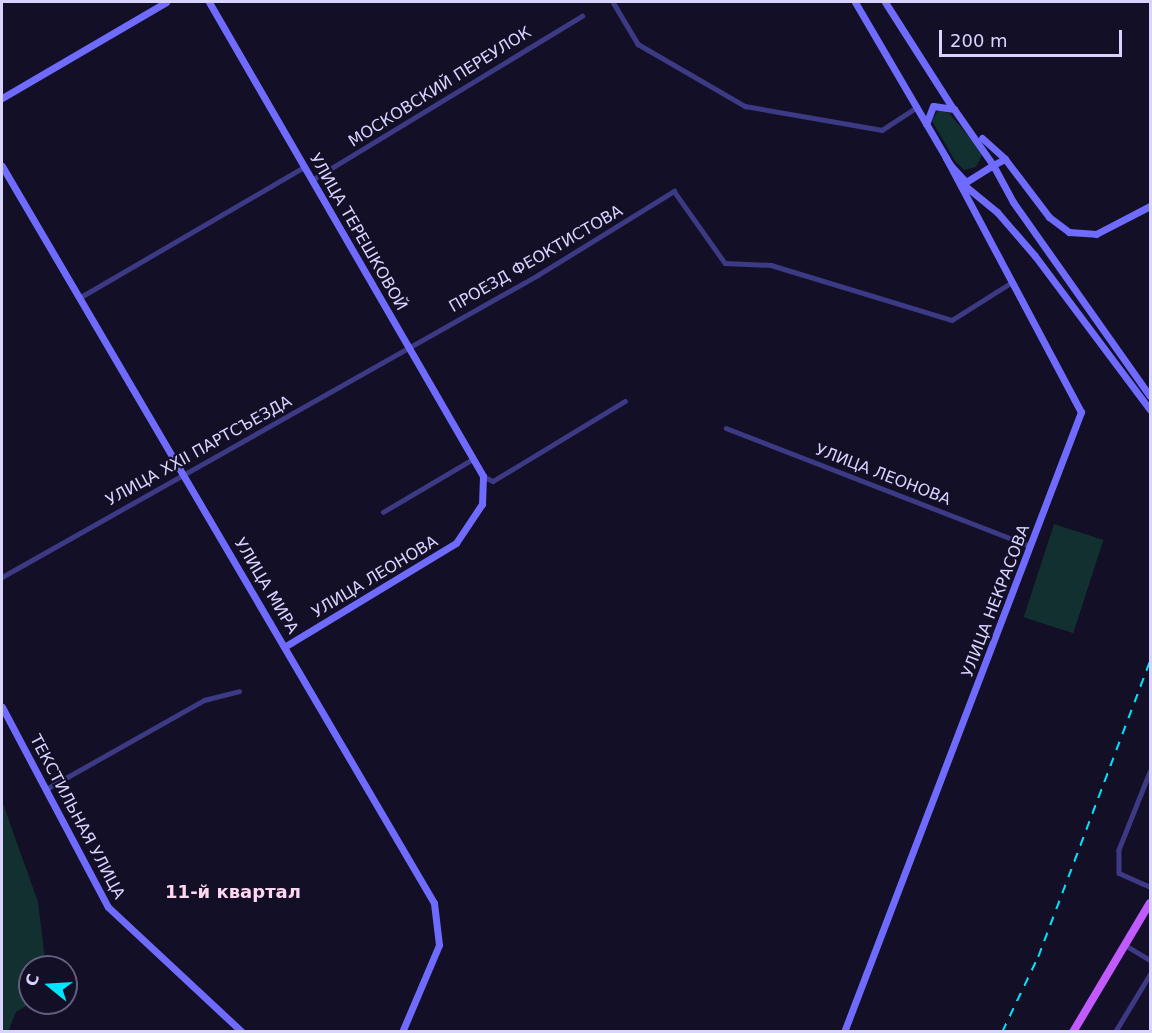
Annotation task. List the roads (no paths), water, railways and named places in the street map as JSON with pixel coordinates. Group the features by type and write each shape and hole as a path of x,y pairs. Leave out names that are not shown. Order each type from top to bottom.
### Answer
{"main road":[{"path":"1073,1032 1150,903"}],"street":[{"path":"2,98 166,2"},
{"name":"УЛИЦА ТЕРЕШКОВОЙ","path":"209,2 483,476"},
{"path":"613,2 638,44 745,106 882,130 917,107"},
{"path":"855,2 946,158 1035,256 1150,411"},
{"path":"885,2 954,109 1005,159 1049,217 1070,231 1096,234 1150,206"},
{"name":"МОСКОВСКИЙ ПЕРЕУЛОК","path":"312,180 582,16"},
{"path":"926,124 933,106 954,109"},
{"path":"973,130 1044,250 1150,396"},
{"name":"УЛИЦА НЕКРАСОВА","path":"844,1032 1081,412 962,193 946,158"},
{"path":"962,193 966,182 1005,159"},
{"name":"УЛИЦА МИРА","path":"2,166 182,474 286,646 434,903 440,922 434,964 402,1032"},
{"path":"79,298 304,167"},
{"name":"ПРОЕЗД ФЕОКТИСТОВА","path":"408,346 538,275 674,190 725,263 771,265 952,320 1012,282"},
{"name":"УЛИЦА XXII ПАРТСЪЕЗДА","path":"2,577 408,346"},
{"path":"483,476 493,481 625,401"},
{"name":"УЛИЦА ЛЕОНОВА","path":"726,428 1030,546"},
{"path":"383,512 473,459"},
{"name":"УЛИЦА ЛЕОНОВА","path":"286,646 456,543 482,504 483,476"},
{"path":"48,788 204,700 239,691"},
{"name":"ТЕКСТИЛЬНАЯ УЛИЦА","path":"2,707 48,788 108,907 242,1032"},
{"path":"1150,772 1119,850 1119,873 1150,886"},
{"path":"1125,945 1150,960"},
{"path":"1115,1032 1150,974"}],"railway":[{"path":"1002,1032 1038,957 1150,660"}],"district":[{"name":"11-й квартал","path":"233,892"}]}
